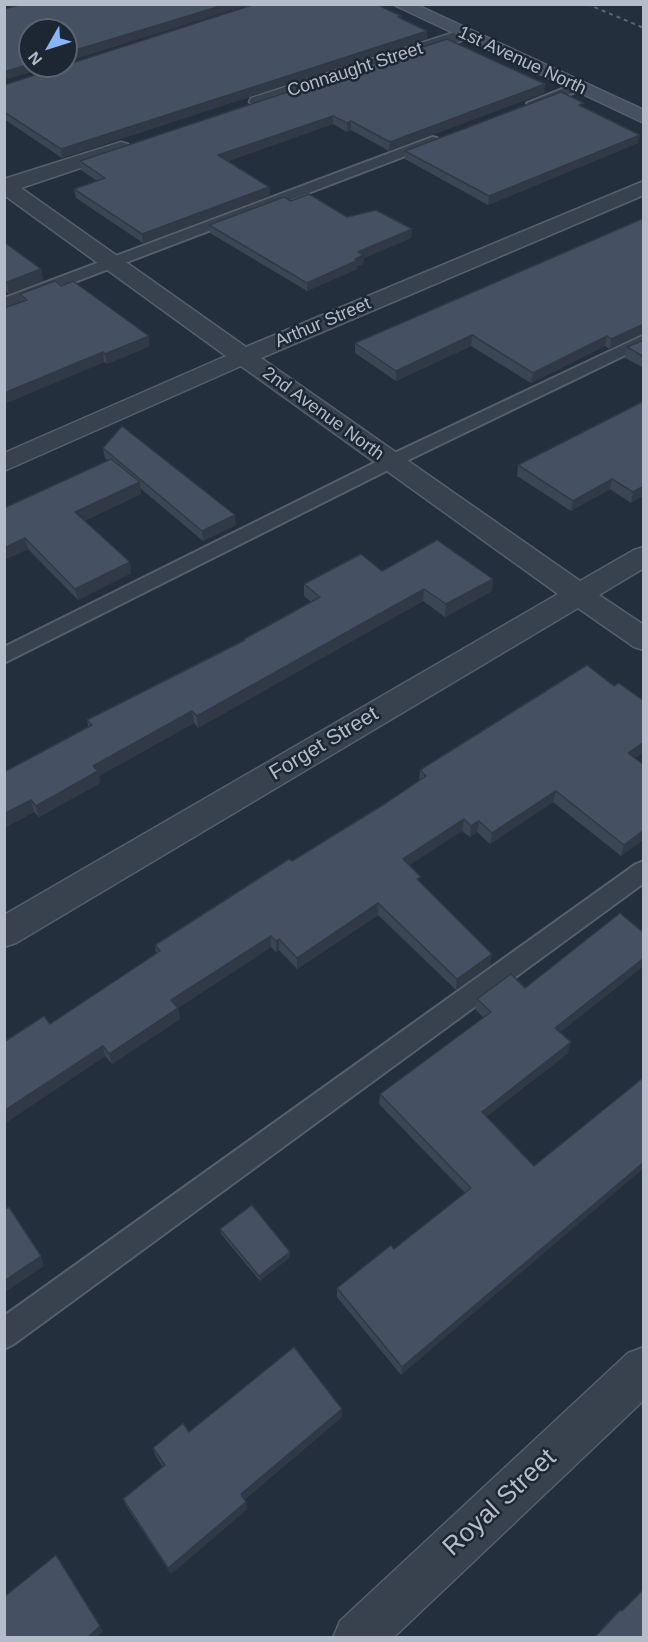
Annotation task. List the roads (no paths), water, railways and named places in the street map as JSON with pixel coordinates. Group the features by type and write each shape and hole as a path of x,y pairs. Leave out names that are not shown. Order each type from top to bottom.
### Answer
{"main road":[{"name":"1st Avenue North","path":"400,4 644,117"}],"street":[{"name":"Connaught Street","path":"241,108 464,34"},
{"path":"5,185 140,141"},
{"name":"2nd Avenue North","path":"5,185 390,462 644,640"},
{"name":"Arthur Street","path":"4,463 243,357 644,188"},
{"name":"Forget Street","path":"4,933 644,556"},
{"name":"Royal Street","path":"357,1638 644,1369"}],"lane":[{"path":"522,108 577,87"},
{"path":"4,304 444,137"},
{"path":"4,656 390,462 644,340"},
{"path":"4,1334 644,870"}],"railway":[{"path":"587,4 644,28"}]}
